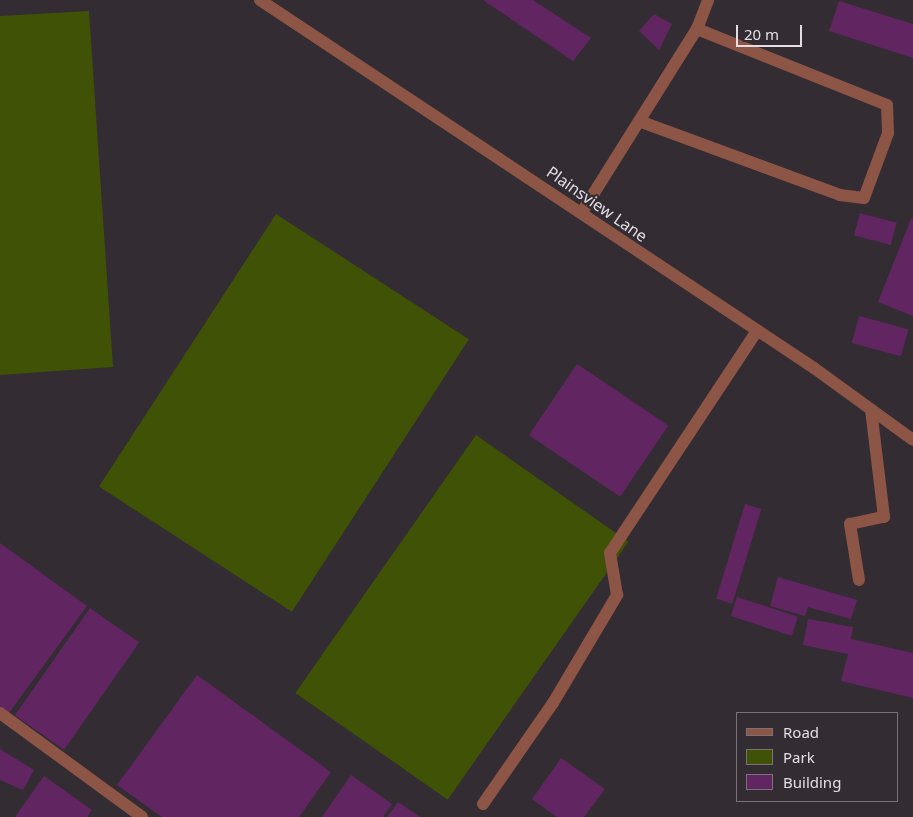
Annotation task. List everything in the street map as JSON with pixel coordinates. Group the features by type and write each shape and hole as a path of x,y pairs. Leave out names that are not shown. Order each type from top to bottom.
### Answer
{"street":[{"name":"Plainsview Lane","path":"260,0 582,212 913,440"},
{"path":"582,212 697,29 703,2"},
{"path":"640,121 840,195 864,198 888,134 891,118 887,105 697,29"},
{"path":"483,804 558,695 617,595 610,553 757,331"},
{"path":"859,580 850,524 884,517 871,410"},
{"path":"0,713 142,817"}],"green space":[{"path":"89,11 113,367 0,375 0,16"},
{"path":"276,214 469,339 292,612 99,487"},
{"path":"476,435 628,542 448,800 295,693"}],"building":[{"path":"483,0 533,0 591,38 573,61"},
{"path":"839,1 913,24 913,58 829,31"},
{"path":"654,14 672,24 659,50 639,31"},
{"path":"860,213 897,223 891,245 854,235"},
{"path":"911,219 913,219 913,316 878,302"},
{"path":"859,316 908,329 901,356 852,343"},
{"path":"577,364 668,426 620,497 529,435"},
{"path":"745,504 761,509 732,604 716,599"},
{"path":"0,543 87,606 9,713 0,707"},
{"path":"778,577 857,600 851,619 808,607 805,616 770,606"},
{"path":"737,597 798,617 792,636 731,616"},
{"path":"90,608 139,642 64,750 15,715"},
{"path":"808,619 853,627 851,639 913,653 913,698 841,681 848,654 803,645"},
{"path":"197,675 331,772 299,817 162,817 117,785"},
{"path":"0,749 34,770 23,790 0,780"},
{"path":"561,758 605,789 584,817 557,817 532,799"},
{"path":"351,775 392,804 383,817 322,817"},
{"path":"44,776 92,810 87,817 15,817"},
{"path":"398,802 420,817 387,817"}]}
